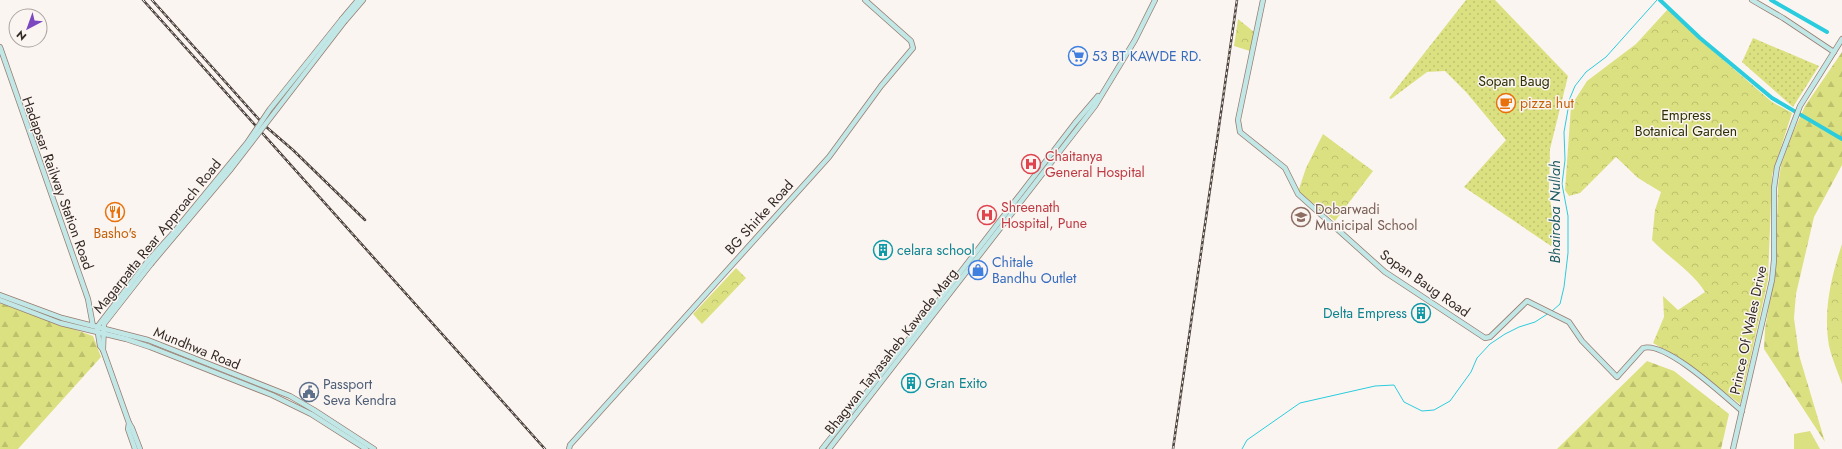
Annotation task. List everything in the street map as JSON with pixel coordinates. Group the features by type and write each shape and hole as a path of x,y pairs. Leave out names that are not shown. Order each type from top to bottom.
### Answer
{"street":[{"name":"Magarpatta Rear Approach Road","path":"103,350 100,346 98,332 95,326 231,169 358,0"},
{"name":"Magarpatta Rear Approach Road","path":"344,20 363,0"},
{"name":"BG Shirke Road","path":"569,449 570,445 654,350 829,157 881,86 908,56 913,48 911,42 865,0"},
{"name":"Bhagwan Tatyasaheb Kawade Marg","path":"822,449 856,410 1046,166 1091,103 1101,94 1135,40 1155,0"},
{"name":"Sopan Baug Road","path":"1263,0 1238,126 1243,136 1285,168 1298,194 1385,272 1447,312 1481,337 1490,337 1527,300 1569,322 1582,341 1617,376 1640,351 1648,346 1685,364 1742,411"},
{"path":"1752,0 1789,21 1834,52"},
{"name":"Prince Of Wales Drive","path":"1733,449 1772,280 1774,260 1774,177 1800,106 1842,39"},
{"name":"Hadapsar Railway Station Road","path":"0,48 88,299 95,326"},
{"name":"Magarpatta Rear Approach Road","path":"103,350 104,328 107,320 149,263"},
{"name":"Mundhwa Road","path":"0,295 62,318 148,340 182,356 314,410 374,449"},
{"name":"Mundhwa Road","path":"0,300 60,323 126,339 182,356"},
{"path":"103,350 128,423 128,429 135,449"},
{"name":"Mundhwa Road","path":"289,399 366,449"},
{"name":"Bhagwan Tatyasaheb Kawade Marg","path":"829,449 856,410"},
{"path":"128,423 132,428 140,449"}],"green space":[{"name":"Sopan Baug","path":"1466,0 1495,0 1568,76 1550,149 1549,190 1555,238 1551,246 1464,187 1506,140 1466,92 1445,71 1427,72 1391,99 1389,98"},
{"name":"Empress Botanical Garden","path":"1668,9 1699,39 1772,102 1792,113 1772,175 1768,280 1740,404 1686,362 1653,343 1664,317 1663,296 1678,310 1705,292 1700,284 1687,271 1652,240 1655,210 1661,192 1638,178 1616,157 1580,193 1569,196 1565,190 1571,106 1587,81 1636,44"},
{"path":"1238,19 1254,32 1250,51 1234,46"},
{"path":"1753,38 1819,66 1793,107 1742,62"},
{"path":"1842,52 1842,165 1814,217 1796,294 1794,318 1799,355 1825,442 1764,349 1765,329 1776,264 1778,186 1781,165 1805,106"},
{"path":"1323,134 1373,171 1335,221 1299,192 1306,168"},
{"path":"1842,244 1842,384 1829,346 1827,320 1831,282"},
{"path":"736,268 746,278 702,324 693,314"},
{"path":"0,303 93,336 101,357 18,449 0,449"},
{"path":"1647,361 1674,371 1729,414 1721,449 1557,449"},
{"path":"1810,431 1820,449 1794,449 1794,434"}],"waterway":[{"name":"Bhairoba Nullah","path":"1552,311 1560,304 1564,287 1568,253 1568,216 1562,184 1565,160 1564,132 1570,98 1575,86 1586,72 1606,57 1657,0"},
{"path":"1660,0 1700,38 1772,98 1842,139"},
{"path":"1771,0 1827,32"},
{"name":"Bhairoba Nullah","path":"1242,449 1247,440 1300,403 1375,386 1394,385 1404,402 1422,411 1434,410 1450,401 1471,372 1477,358 1490,344 1505,334 1519,327 1535,322 1549,313"}],"railway":[{"path":"143,0 545,449"},
{"path":"152,0 264,125 293,150 365,220"},
{"path":"1173,449 1237,0"}],"place":[{"name":"53 BT KAWDE RD.","path":"1078,56"},
{"name":"pizza hut","path":"1506,103"},
{"name":"Chaitanya General Hospital","path":"1031,164"},
{"name":"Basho's","path":"115,212"},
{"name":"Shreenath Hospital, Pune","path":"987,215"},
{"name":"Dobarwadi Municipal School","path":"1301,217"},
{"name":"celara school","path":"883,250"},
{"name":"Chitale Bandhu Outlet","path":"978,270"},
{"name":"Delta Empress","path":"1421,313"},
{"name":"Gran Exito","path":"911,383"},
{"name":"Passport Seva Kendra","path":"309,392"}]}
